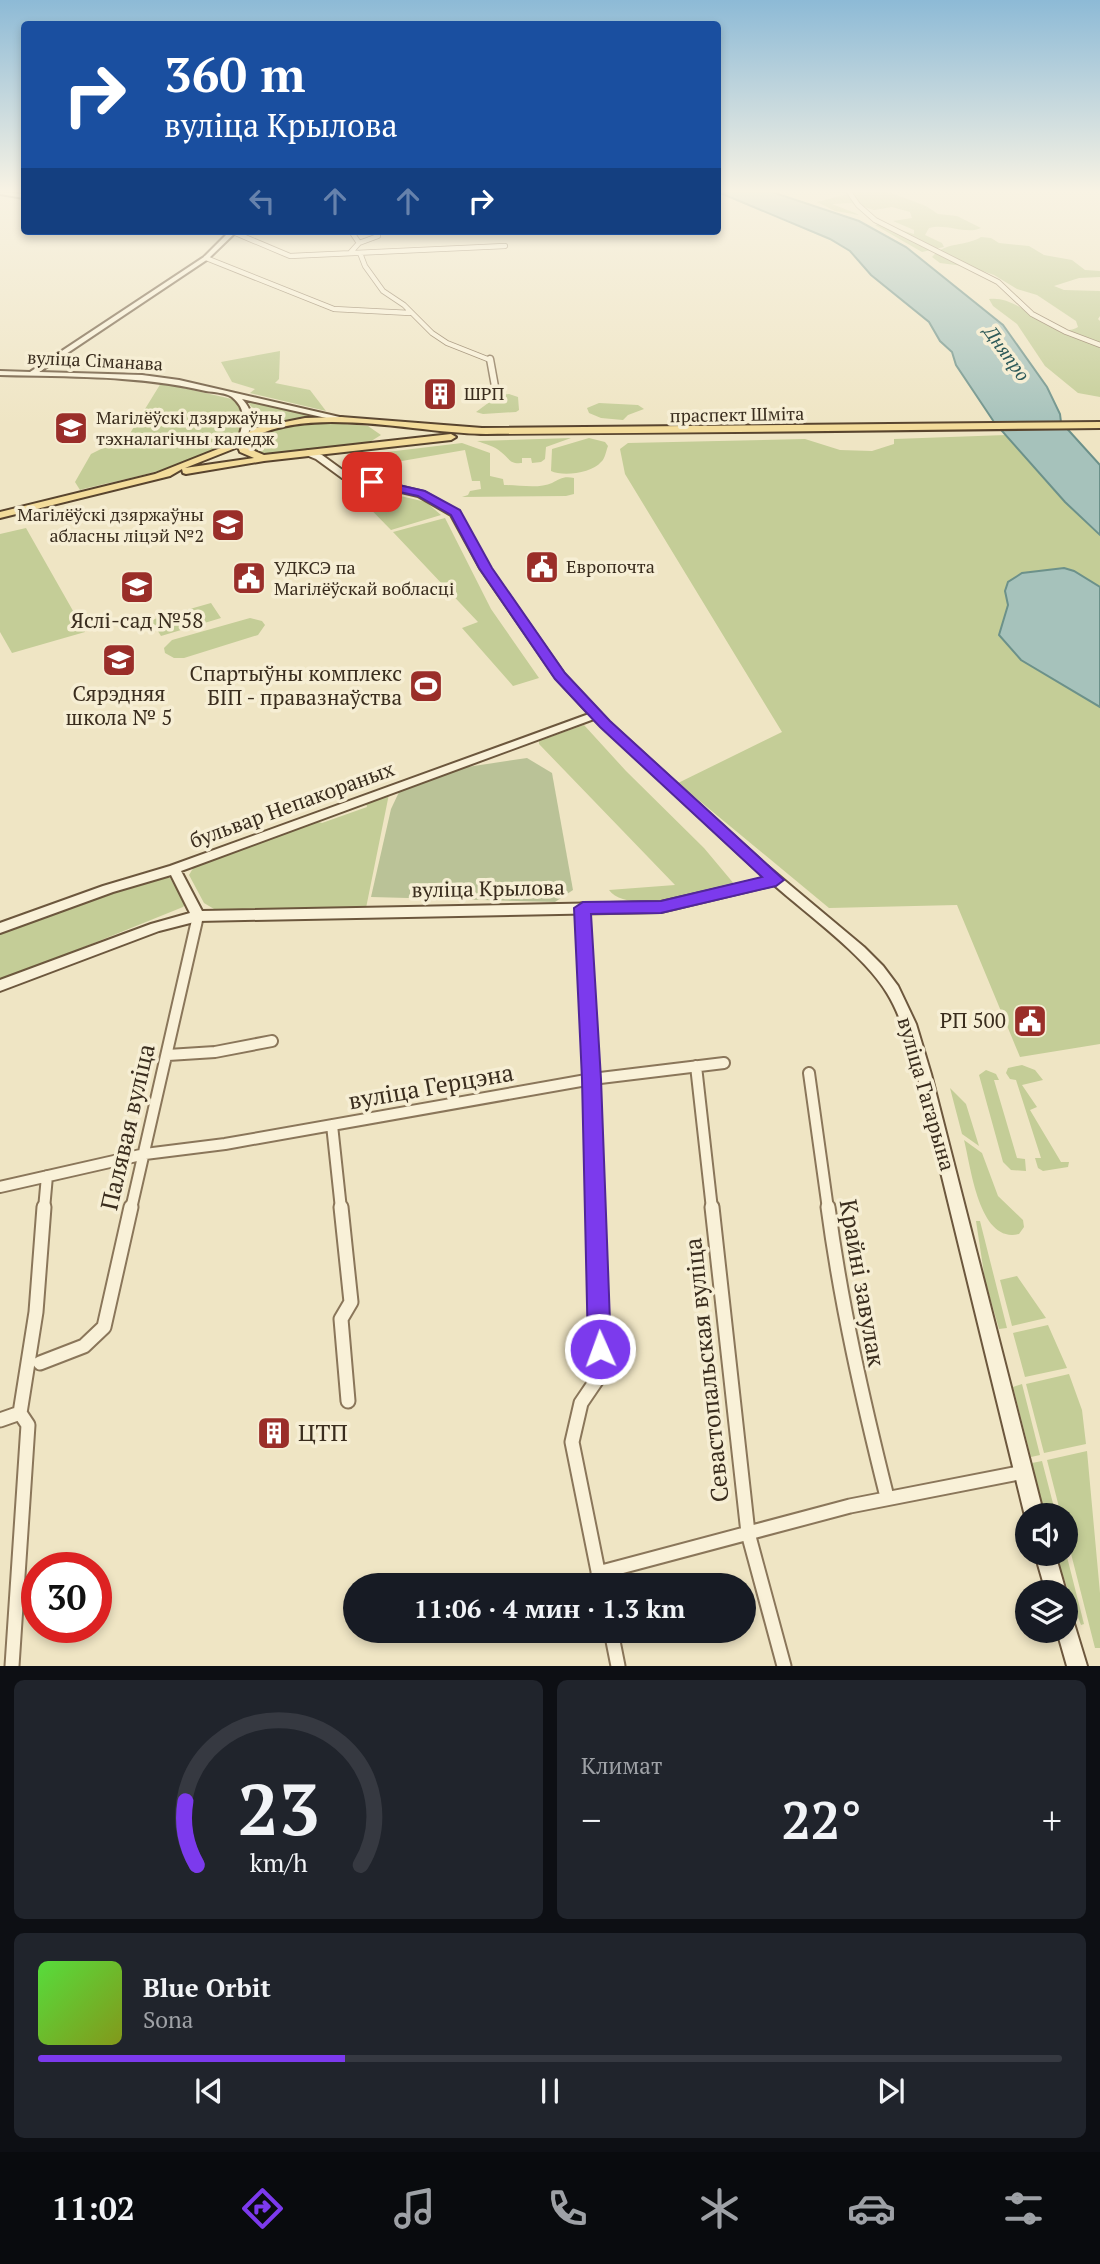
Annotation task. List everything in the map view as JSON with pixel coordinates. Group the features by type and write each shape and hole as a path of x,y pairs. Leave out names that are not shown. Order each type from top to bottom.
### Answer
{"main road":[{"path":"31,374 188,270"},
{"name":"вуліца Сіманава","path":"0,373 142,377 341,420"},
{"path":"228,394 247,407 250,419 241,446 248,454 275,458"},
{"name":"праспект Шміта","path":"242,440 258,430 285,423 341,420 482,431 881,429"},
{"path":"376,445 383,441 389,432 379,425"},
{"name":"праспект Шміта","path":"275,458 376,445 492,435 1100,426"},
{"path":"159,475 231,447 242,440"},
{"path":"331,466 331,456 340,449"},
{"name":"вуліца Гагарына","path":"309,453 345,476 421,494 455,513 485,568 560,676 596,715 776,880 859,951 893,990 909,1024 924,1074 1032,1503"},
{"path":"0,515 159,475 275,458"},
{"name":"бульвар Непакораных","path":"0,928 108,889 174,869 596,715"},
{"path":"174,869 198,916"},
{"name":"вуліца Крылова","path":"0,986 145,931 198,916 661,907 776,880"},
{"path":"1071,1643 1077,1665"}],"street":[{"path":"235,270 334,309 411,313"},
{"path":"368,270 383,291 447,343 490,358 496,392"},
{"path":"974,270 998,282 1032,314 1066,332 1100,345"},
{"path":"583,908 592,1079 600,1376 581,1403 572,1442 599,1573"},
{"name":"Палявая вуліца","path":"40,1363 84,1345 104,1327 198,916"},
{"path":"168,1055 215,1052 272,1041"},
{"name":"вуліца Герцэна","path":"0,1187 145,1154 225,1144 592,1079 724,1063"},
{"name":"Севастопальская вуліца","path":"696,1066 748,1533 752,1559 784,1665"},
{"name":"Крайні завулак","path":"809,1073 836,1266 859,1384 887,1497"},
{"path":"332,1125 351,1302 341,1318 348,1401"},
{"path":"12,1665 28,1425 20,1413 36,1312 47,1176"},
{"path":"0,1420 20,1413"},
{"path":"619,1573 748,1533 887,1497 1024,1472"},
{"path":"613,1643 618,1665"}],"green space":[{"path":"979,270 1100,271 1100,277 1079,278 1054,286 1064,290 1100,291 1100,397 1078,393 1045,366 1017,324 993,306 989,299 1001,299 1013,304 1057,329 1078,327 1076,321 1037,295 1017,289 994,275"},
{"path":"280,351 279,379 275,383 310,390 326,411 250,393 255,389 232,382 221,362"},
{"path":"161,383 232,399 244,408 243,426 239,435 228,445 189,462 80,490 75,482 91,454 129,435"},
{"path":"499,395 518,397 519,410 516,412 476,412"},
{"path":"245,399 321,417 287,420 251,429 255,411"},
{"path":"599,403 638,405 644,409 628,415 623,420 601,418 589,413 587,408"},
{"path":"332,423 368,426 381,435 368,443 272,456 248,451 244,442 275,428"},
{"path":"1006,435 1065,502 1100,535 1100,1044 1020,1057 957,905 829,908 678,783 782,732 625,474 620,449 628,443 805,439 840,450 872,451 894,444 894,439"},
{"path":"571,438 546,447 545,459 532,463 531,458 522,458 522,463 512,462 496,448 477,441"},
{"path":"589,438 605,442 608,446 604,459 597,466 577,473 551,471 552,449"},
{"path":"462,443 490,453 490,476 503,479 504,485 541,486 570,477 574,478 574,494 462,497 470,491 481,489 480,481 472,481 465,450 379,465 380,479 368,467 362,455"},
{"path":"345,483 426,502 441,515 391,530"},
{"path":"445,518 491,609 539,678 513,686 462,628 478,622 393,532"},
{"path":"26,528 85,632 12,653 0,632 0,534"},
{"path":"211,603 221,618 161,636 151,620"},
{"path":"250,618 262,621 265,625 258,635 184,658 174,658 165,653 164,648 172,640"},
{"path":"584,725 704,848 735,885 669,900 650,901 633,901 619,897 609,890 675,885 539,744 539,741"},
{"path":"527,758 552,773 573,890 555,902 371,897 391,809 400,790 467,767"},
{"path":"389,794 366,908 214,909 204,903 189,875 195,865 316,821 322,823 367,807 366,803"},
{"path":"153,876 170,878 185,904 183,907 0,981 0,933"},
{"path":"1022,1065 1035,1070 1043,1080 1022,1085 1037,1107 1030,1110 1061,1162 1069,1162 1068,1167 1043,1171 1038,1168 1035,1158 1041,1158 1016,1080 1010,1079 1006,1073 1008,1068"},
{"path":"986,1070 996,1074 999,1080 994,1080 1017,1158 1025,1159 1026,1171 1011,1170 1003,1162 979,1075"},
{"path":"950,1088 966,1104 979,1146 962,1134"},
{"path":"964,1140 982,1153 998,1196 1023,1220 1024,1227 1019,1234 1005,1234 986,1216 974,1184"},
{"path":"976,1221 980,1221 1007,1328 999,1329 985,1280"},
{"path":"1017,1276 1046,1318 1012,1326 1000,1280"},
{"path":"1048,1325 1067,1368 1025,1377 1013,1333"},
{"path":"1069,1374 1082,1410 1086,1444 1044,1453 1026,1384"},
{"path":"1022,1384 1040,1455 1031,1457 1013,1387"},
{"path":"1087,1451 1100,1593 1100,1648 1095,1648 1074,1566 1078,1566 1078,1503 1058,1503 1047,1460"},
{"path":"1042,1461 1053,1503 1042,1503 1032,1463"},
{"path":"1059,1566 1069,1566 1073,1580 1065,1580"},
{"path":"1078,1600 1084,1624 1081,1625 1078,1617"}],"water":[{"name":"Дняпро","path":"866,270 934,270 1003,325 1047,387 1061,422 1100,465 1100,535 1065,502 994,422 956,365 952,352 940,341 929,322"},
{"path":"1064,568 1100,587 1100,707 1021,660 999,635 1008,605 1005,591 1008,582 1022,573"}],"place":[{"name":"ШРП","path":"440,394"},
{"name":"Магілёўскі дзяржаўны тэхналагічны каледж","path":"71,428"},
{"name":"Магілёўскі дзяржаўны абласны ліцэй №2","path":"228,525"},
{"name":"Европочта","path":"542,567"},
{"name":"УДКСЭ па Магілёўскай вобласці","path":"249,578"},
{"name":"Яслі-сад №58","path":"137,587"},
{"name":"Сярэдняя школа № 5","path":"119,660"},
{"name":"Спартыўны комплекс БІП - правазнаўства","path":"426,686"},
{"name":"РП 500","path":"1030,1021"},
{"name":"ЦТП","path":"274,1433"}],"route":[{"path":"372,482 431,497 455,513 485,568 560,676 605,724 776,880 709,898 661,907 583,908 592,1079 600,1349"}]}
